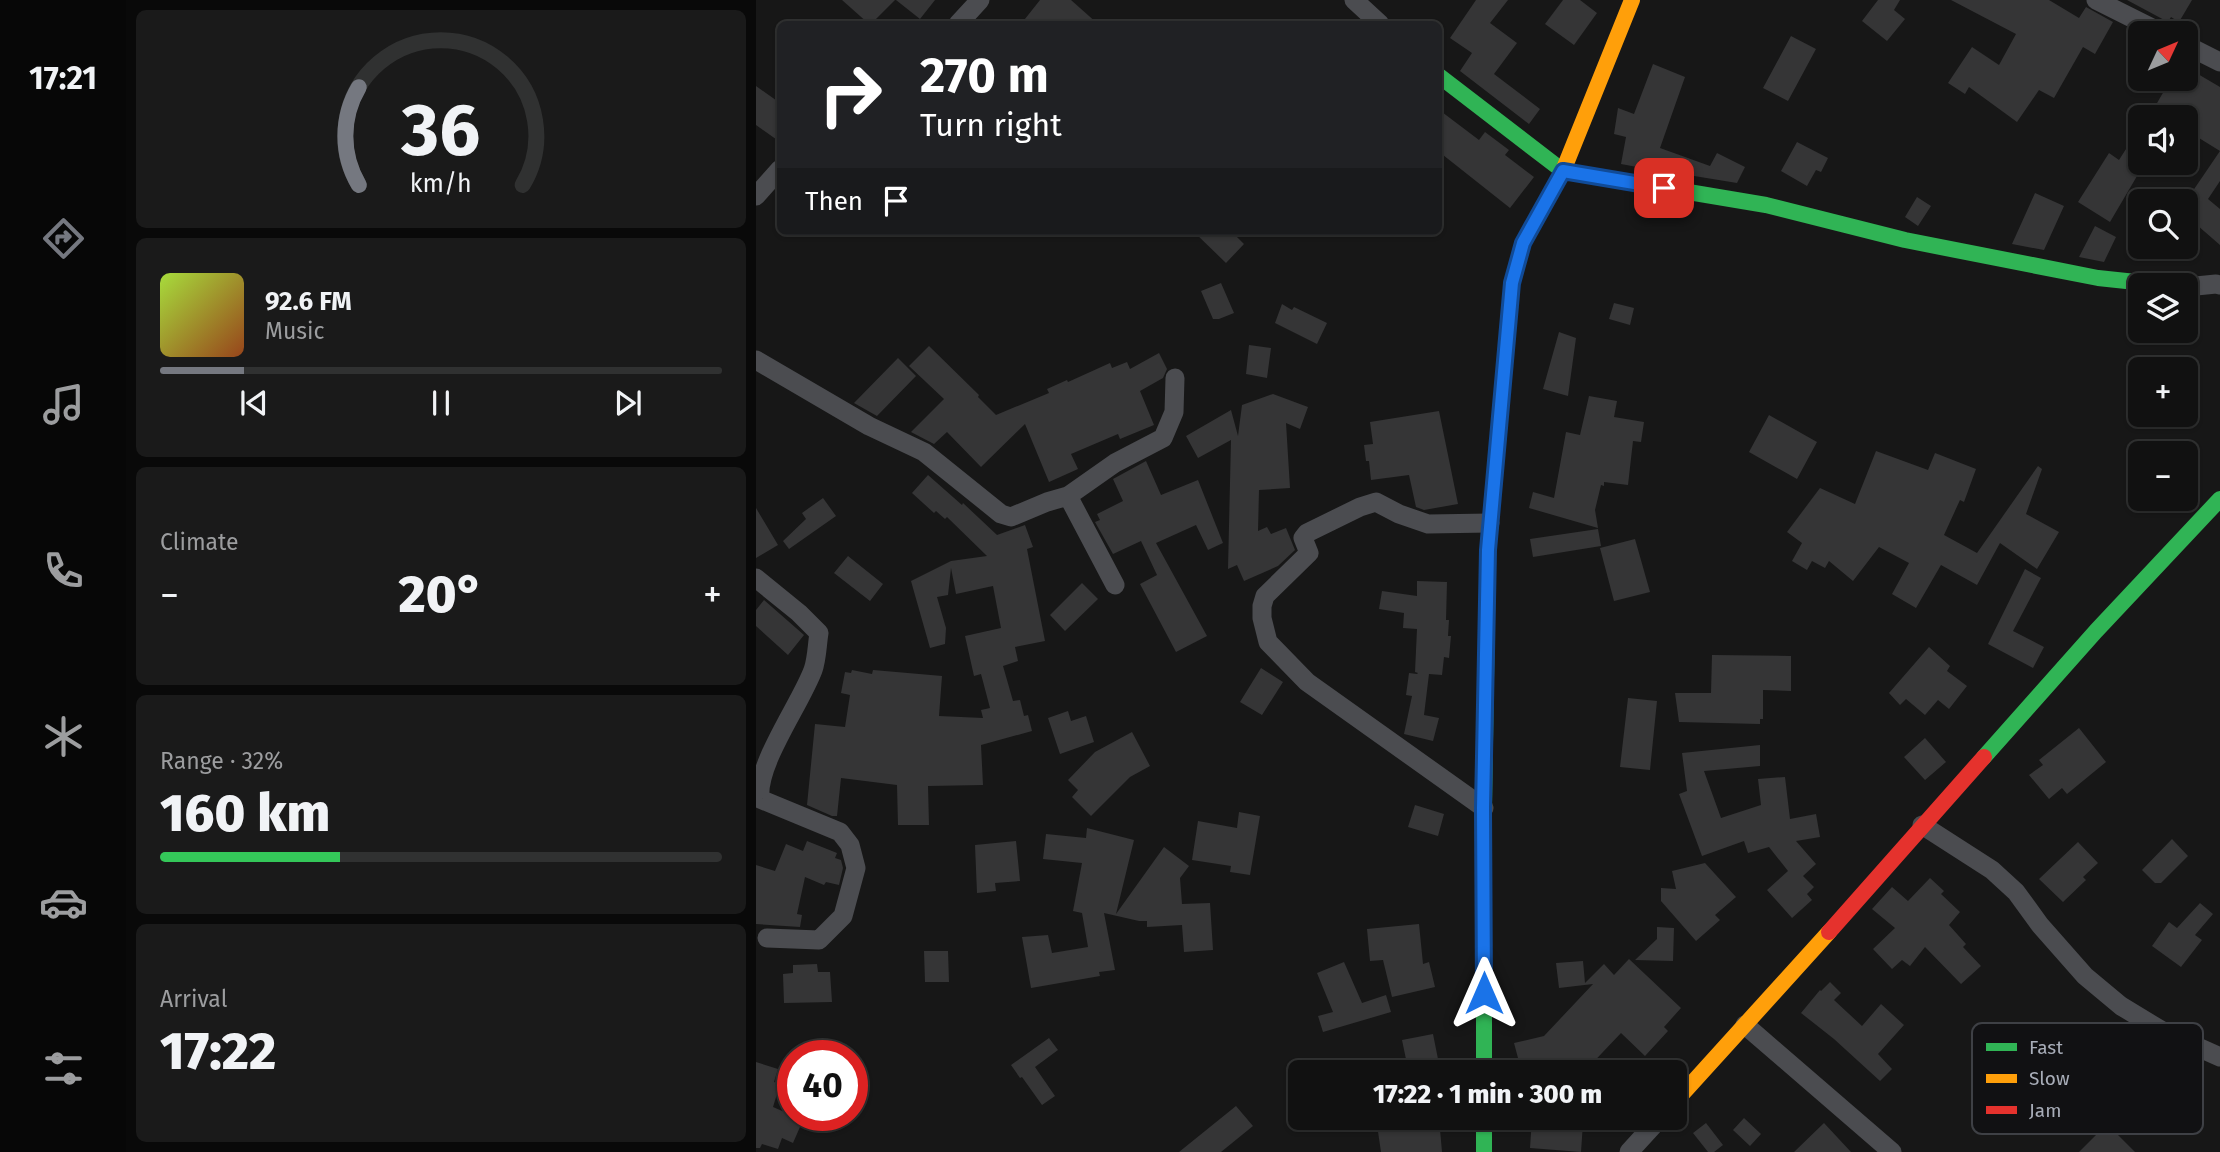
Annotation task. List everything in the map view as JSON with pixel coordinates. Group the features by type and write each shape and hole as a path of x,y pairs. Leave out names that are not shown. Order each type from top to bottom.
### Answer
{"street":[{"path":"961,21 980,0"},
{"path":"1354,0 1377,21"},
{"path":"1484,1060 1483,808 1488,564 1512,283 1523,243 1563,171 1632,0"},
{"path":"2096,0 2138,21"},
{"path":"2198,51 2220,62"},
{"path":"1442,78 1563,171 1766,205 1905,240 2098,278 2128,281"},
{"path":"756,195 777,172"},
{"path":"2198,285 2220,285"},
{"path":"756,360 869,426 924,452 1001,514 1012,517 1068,496 1115,463 1163,438 1174,412 1175,378"},
{"path":"1068,496 1115,584"},
{"path":"1687,1089 2095,631 2220,499"},
{"path":"1483,808 1307,682 1268,642 1263,626 1262,606 1265,596 1309,552 1303,538 1307,533 1360,507 1376,502 1428,524 1490,523"},
{"path":"756,578 819,633 814,668 765,769 759,788 760,799 840,832 850,845 856,868 843,916 819,940 766,939"},
{"path":"1922,825 1992,870 2016,892 2040,925 2085,976 2121,1006 2149,1023"},
{"path":"1745,1025 1892,1152"},
{"path":"2203,1049 2220,1056"},
{"path":"1484,1130 1484,1152"},
{"path":"1629,1152 1649,1130"}],"building":[{"path":"842,0 895,0 874,21 866,21"},
{"path":"896,0 935,0 920,19"},
{"path":"1040,0 1071,0 1095,21 1023,21"},
{"path":"1476,0 1508,0 1490,23 1517,43 1494,74 1540,109 1529,124 1460,71 1472,53 1450,38"},
{"path":"1563,0 1580,0 1597,13 1574,45 1545,24"},
{"path":"1878,0 1900,0 1894,10 1905,19 1887,41 1862,21"},
{"path":"1951,0 2049,0 2079,18 2086,7 2113,22 2095,54 2083,47 2054,98 2039,90 2017,122 1969,87 1965,94 1948,83 1972,47 1999,65 2016,34"},
{"path":"2127,0 2192,0 2180,21 2171,17 2166,21"},
{"path":"1791,36 1816,49 1788,101 1763,88"},
{"path":"1653,64 1685,77 1660,148 1710,166 1717,153 1745,167 1737,183 1677,173 1639,160 1637,167 1621,164 1626,137 1614,134 1618,108 1634,114"},
{"path":"2198,74 2220,87 2220,151 2198,137 2198,105 2156,105 2164,91 2198,91"},
{"path":"756,86 777,101 777,140 756,125"},
{"path":"1442,112 1479,140 1485,132 1509,150 1505,155 1534,177 1510,208 1442,154"},
{"path":"1797,142 1828,158 1821,172 1816,170 1807,186 1781,171"},
{"path":"2128,146 2128,175 2138,175 2110,222 2078,202 2109,153 2119,160"},
{"path":"2220,151 2220,181 2208,199 2220,209 2220,245 2198,226 2198,189 2194,189"},
{"path":"2035,193 2064,206 2044,250 2012,244"},
{"path":"1917,197 1931,206 1918,226 1905,217"},
{"path":"2095,226 2116,237 2104,262 2079,257"},
{"path":"1197,235 1235,235 1244,244 1226,263"},
{"path":"1221,283 1234,313 1213,319 1201,291"},
{"path":"1614,303 1634,308 1630,325 1609,319"},
{"path":"1282,304 1327,323 1317,344 1275,323"},
{"path":"1559,332 1576,338 1568,396 1543,389"},
{"path":"1249,345 1271,348 1267,378 1246,374"},
{"path":"929,346 996,415 1049,393 1047,389 1110,363 1112,368 1127,362 1130,369 1159,353 1167,369 1163,378 1140,391 1154,425 1120,439 1118,434 1071,454 1078,469 1049,482 1025,424 981,467 947,432 934,444 911,432 944,399 909,366"},
{"path":"898,358 916,376 877,416 854,403"},
{"path":"1273,394 1308,407 1300,429 1286,423 1290,488 1259,490 1258,531 1267,527 1271,534 1286,528 1295,550 1278,566 1244,581 1237,565 1228,569 1231,440 1198,458 1186,436 1231,410 1238,436 1242,405"},
{"path":"1589,396 1617,401 1614,417 1644,422 1641,442 1633,441 1628,485 1604,482 1604,486 1601,485 1595,510 1598,528 1529,508 1533,492 1554,498 1566,432 1580,435"},
{"path":"1439,411 1458,504 1424,510 1416,507 1409,475 1371,480 1364,445 1373,444 1370,422"},
{"path":"1769,415 1817,442 1797,479 1749,452"},
{"path":"1876,451 1928,470 1935,453 1976,469 1964,502 1960,500 1944,535 1977,553 2038,466 2042,469 2026,514 2059,532 2037,569 2000,543 1977,585 1941,565 1916,608 1892,594 1909,563 1879,547 1853,581 1829,561 1825,568 1812,561 1807,570 1792,561 1802,543 1787,532 1820,488 1855,504"},
{"path":"1146,461 1161,495 1198,480 1223,543 1208,550 1196,525 1156,543 1207,636 1176,652 1140,584 1157,575 1141,541 1113,554 1095,522 1100,520 1097,514 1123,501 1113,479"},
{"path":"928,475 997,535 1025,525 1033,547 1027,549 1045,641 1015,647 1018,661 1003,666 1013,701 1020,700 1032,731 981,745 983,785 928,786 929,825 898,825 897,785 841,778 837,816 832,816 807,805 815,724 845,727 850,695 841,693 845,672 851,673 852,670 872,674 873,670 942,676 939,716 983,718 981,710 990,708 981,674 974,676 965,636 1001,628 993,586 956,594 951,568 948,595 937,597 946,628 945,644 930,648 911,581 951,561 987,556 947,517 945,519 936,511 934,513 912,493"},
{"path":"823,498 836,516 789,549 783,541 806,519 802,513"},
{"path":"756,508 778,545 756,558"},
{"path":"1598,529 1601,546 1533,557 1530,539"},
{"path":"1635,539 1650,592 1614,601 1600,548"},
{"path":"848,556 883,584 870,601 834,573"},
{"path":"2025,569 2041,578 2013,631 2044,647 2033,668 1988,644"},
{"path":"1417,581 1447,582 1446,620 1449,620 1448,636 1451,636 1449,658 1444,657 1442,675 1429,674 1424,715 1439,718 1433,741 1404,734 1412,696 1406,695 1409,673 1418,673 1415,672 1417,629 1403,628 1404,613 1379,609 1382,591 1417,596"},
{"path":"1082,583 1098,599 1065,631 1050,615"},
{"path":"764,600 804,635 788,655 756,626 756,610"},
{"path":"1929,647 1950,666 1947,671 1967,686 1949,709 1938,700 1925,715 1906,699 1900,705 1889,693"},
{"path":"1712,655 1791,656 1791,691 1763,690 1763,719 1760,719 1760,724 1679,722 1675,693 1711,693"},
{"path":"1261,668 1283,682 1262,715 1240,702"},
{"path":"1628,698 1657,701 1650,770 1620,767"},
{"path":"1068,711 1071,721 1086,716 1094,742 1060,754 1048,718"},
{"path":"2079,728 2106,762 2067,794 2062,788 2049,799 2029,775 2043,765 2039,760"},
{"path":"1132,732 1150,766 1130,777 1091,816 1072,797 1078,790 1068,780 1095,752"},
{"path":"1925,738 1946,762 1925,780 1904,757"},
{"path":"1760,745 1760,766 1704,771 1721,818 1761,805 1758,779 1785,777 1790,819 1816,814 1820,837 1796,841 1816,864 1803,876 1814,887 1807,894 1812,900 1792,918 1767,890 1788,871 1769,847 1748,853 1744,841 1702,856 1679,794 1687,791 1682,753"},
{"path":"1415,805 1444,814 1438,836 1408,827"},
{"path":"1239,812 1260,816 1250,875 1230,872 1231,866 1192,860 1198,821 1237,828"},
{"path":"1087,828 1134,840 1116,914 1164,847 1189,866 1180,878 1182,904 1210,903 1213,950 1184,952 1182,925 1147,927 1147,921 1104,913 1115,970 1099,972 1100,976 1031,988 1022,937 1048,935 1052,953 1088,947 1082,913 1073,911 1082,863 1043,859 1046,834 1086,838"},
{"path":"2172,839 2188,856 2161,883 2155,883 2142,870"},
{"path":"807,841 837,853 835,858 841,860 843,868 839,885 826,882 824,885 805,877 797,914 802,915 800,927 756,924 756,865 775,871 786,844 803,851"},
{"path":"1016,841 1020,881 995,883 996,891 977,893 975,845"},
{"path":"2078,842 2098,863 2083,877 2086,880 2063,902 2039,879"},
{"path":"1705,863 1736,897 1715,915 1720,920 1696,941 1661,901 1661,888 1676,889 1672,871"},
{"path":"1930,878 1944,891 1941,894 1960,912 1949,925 1966,944 1963,947 1981,966 1961,984 1925,947 1910,966 1902,960 1892,969 1873,949 1895,928 1872,909 1892,887 1908,901"},
{"path":"2200,903 2213,914 2195,935 2202,940 2181,967 2152,946 2169,922 2177,928"},
{"path":"1419,924 1423,964 1429,962 1435,987 1392,997 1383,960 1370,961 1367,929"},
{"path":"1657,927 1674,928 1673,961 1635,960 1657,939"},
{"path":"924,951 948,951 949,982 925,982"},
{"path":"1629,959 1681,1008 1664,1027 1668,1031 1645,1056 1621,1033 1595,1060 1519,1060 1514,1043 1544,1036 1593,984 1559,988 1556,963 1583,961 1585,983 1604,964 1614,975"},
{"path":"1344,962 1362,1003 1386,995 1391,1012 1323,1032 1318,1016 1333,1012 1317,973"},
{"path":"817,964 818,972 830,972 832,1002 784,1003 783,974 793,973 793,965"},
{"path":"1830,982 1841,993 1834,1000 1862,1026 1881,1004 1904,1025 1878,1054 1892,1069 1880,1081 1801,1013"},
{"path":"1433,1034 1438,1059 1406,1060 1402,1040"},
{"path":"1049,1038 1058,1050 1035,1067 1055,1096 1042,1105 1011,1065"},
{"path":"756,1062 777,1069 774,1082 777,1083 777,1094 773,1107 777,1109 777,1131 798,1131 793,1143 782,1138 778,1149 762,1144 760,1148 756,1148"},
{"path":"1236,1106 1253,1126 1221,1152 1179,1152"},
{"path":"1744,1118 1761,1134 1750,1146 1733,1130"},
{"path":"1706,1123 1723,1145 1714,1152 1708,1152 1693,1133"},
{"path":"1824,1123 1851,1152 1794,1152"},
{"path":"1378,1130 1440,1130 1442,1152 1381,1152"},
{"path":"1531,1130 1583,1130 1581,1152 1530,1148"},
{"path":"2097,1134 2117,1134 2135,1152 2079,1152"}],"traffic: fast":[{"path":"1442,78 1563,171 1766,205 1905,240 2098,278 2128,281"},
{"path":"1484,1060 1488,550 1512,283 1523,243 1536,220"},
{"path":"1984,757 2096,631 2220,499"},
{"path":"1484,1130 1484,1152"}],"traffic: slow":[{"path":"1536,220 1563,171 1632,0"},
{"path":"1687,1089 1829,932"}],"traffic: jam":[{"path":"1829,932 1984,757"}],"route":[{"path":"1484,993 1483,808 1488,550 1512,283 1517,260 1523,243 1563,171 1664,188"}]}
